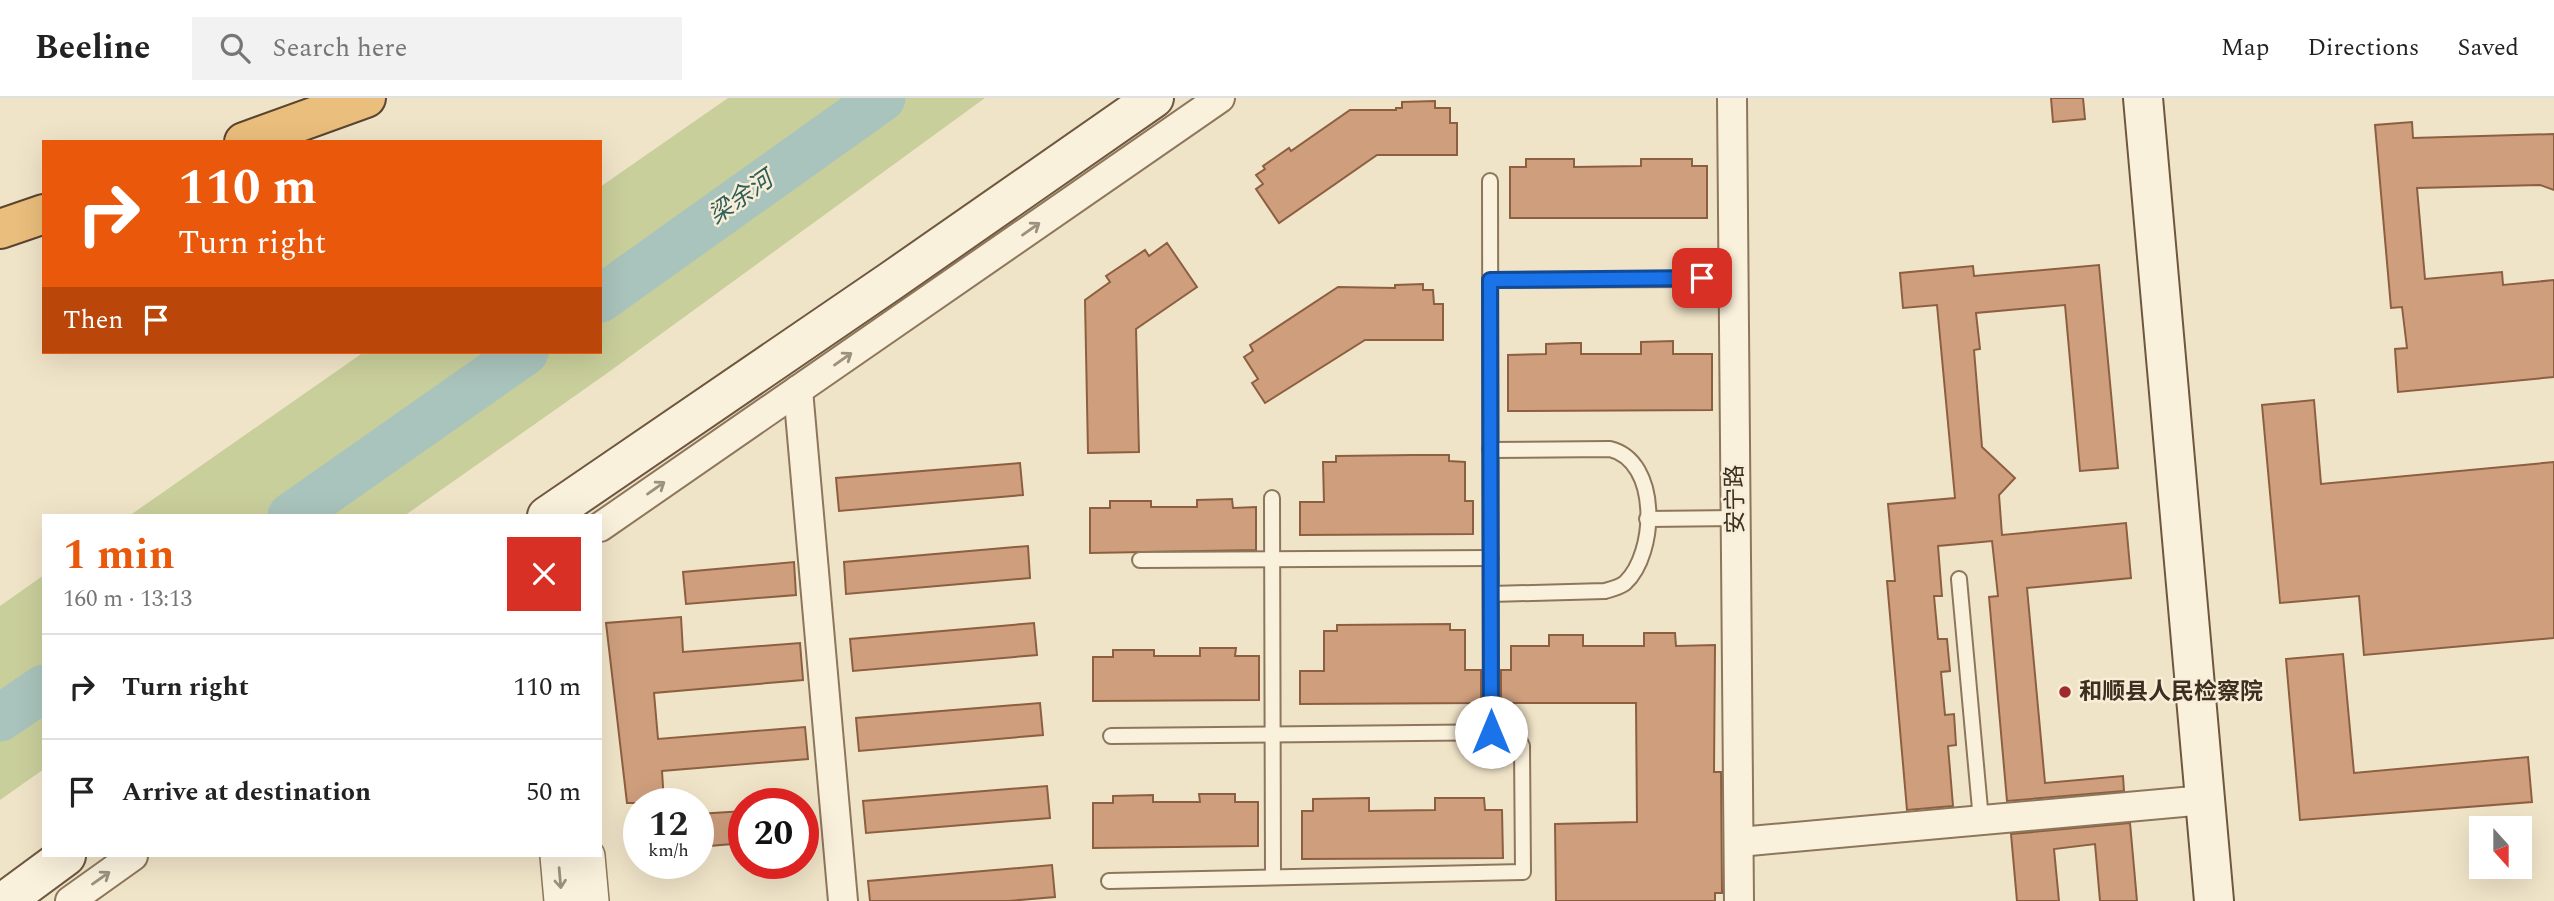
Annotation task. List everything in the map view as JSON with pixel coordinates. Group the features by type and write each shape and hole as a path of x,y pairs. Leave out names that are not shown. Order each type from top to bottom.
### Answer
{"highway":[{"path":"250,140 366,98"},
{"path":"0,229 42,215"}],"main road":[{"path":"553,514 1154,98"},
{"path":"2144,98 2214,901"},
{"path":"2166,98 2236,901"},
{"path":"5,901 65,857"}],"street":[{"path":"602,526 1220,98"},
{"name":"安宁路","path":"1732,98 1739,901"},
{"path":"798,390 843,901"},
{"path":"1739,842 2205,800"},
{"path":"70,901 132,857"},
{"path":"558,857 562,901"},
{"path":"587,857 591,901"}],"lane":[{"path":"1490,181 1491,732"},
{"path":"1490,280 1702,278"},
{"path":"1490,450 1618,451 1638,468 1644,485 1647,519 1647,540 1640,561 1622,585 1605,591 1491,594"},
{"path":"1272,498 1273,877"},
{"path":"1647,519 1736,518"},
{"path":"1140,560 1491,558"},
{"path":"1959,579 1981,820"},
{"path":"1110,881 1523,872 1522,746 1515,732 1111,736"}],"green space":[{"path":"728,98 985,98 606,374 407,514 132,514 361,354 602,354 602,186"},
{"path":"42,576 42,770 0,800 0,606"}],"building":[{"path":"2051,98 2083,98 2085,119 2053,122"},
{"path":"1435,101 1435,108 1450,108 1450,123 1457,123 1457,155 1377,155 1279,223 1256,189 1263,184 1256,175 1265,169 1263,166 1289,148 1291,151 1350,110 1396,110 1402,108 1402,102"},
{"path":"2412,122 2413,138 2554,134 2554,190 2540,185 2417,188 2425,279 2502,272 2503,285 2554,280 2554,377 2398,392 2395,349 2407,348 2402,307 2391,308 2375,125"},
{"path":"1526,159 1574,159 1574,167 1641,166 1641,159 1692,159 1692,166 1707,166 1707,218 1510,218 1510,167 1526,167"},
{"path":"1167,243 1197,287 1136,329 1139,452 1088,453 1085,300 1110,282 1106,276 1145,250 1149,256"},
{"path":"2099,265 2118,468 2080,471 2065,305 1976,313 1980,349 1974,350 1982,447 2015,478 1999,495 2002,535 2126,523 2131,578 2027,588 2045,783 2123,776 2124,791 2007,801 1989,597 1998,596 1992,541 1938,546 1942,596 1934,596 1938,639 1947,639 1950,671 1941,672 1945,715 1954,714 1956,745 1948,746 1953,806 1907,810 1887,581 1895,581 1888,504 1955,498 1937,305 1903,308 1900,273 1973,266 1974,276"},
{"path":"1423,284 1423,290 1433,290 1434,304 1443,304 1443,340 1365,340 1265,403 1252,383 1258,379 1244,357 1253,351 1250,345 1338,287 1395,288 1395,285"},
{"path":"1673,341 1673,354 1712,354 1712,410 1508,411 1508,355 1546,354 1546,344 1573,343 1581,343 1581,354 1641,354 1641,342"},
{"path":"2314,400 2321,484 2554,462 2554,638 2364,655 2359,596 2280,603 2262,405"},
{"path":"1449,455 1449,461 1465,462 1465,501 1473,501 1473,534 1300,535 1300,502 1324,502 1323,462 1336,462 1336,456"},
{"path":"1020,463 1023,495 839,511 836,478"},
{"path":"1232,499 1233,508 1256,507 1256,550 1090,553 1090,508 1110,508 1110,501 1151,501 1151,507 1197,507 1197,500"},
{"path":"1028,546 1030,578 846,594 844,562"},
{"path":"794,562 796,595 686,604 683,572"},
{"path":"681,617 683,652 800,643 803,680 654,693 658,739 805,727 808,759 662,771 663,788 625,788 606,623"},
{"path":"1034,623 1037,655 853,671 850,639"},
{"path":"1450,624 1450,630 1465,630 1465,670 1481,670 1481,703 1300,704 1300,671 1324,671 1324,631 1337,631 1337,625"},
{"path":"1644,633 1675,633 1676,646 1715,645 1714,772 1721,772 1722,893 1715,893 1715,901 1556,901 1555,824 1637,822 1636,703 1501,703 1501,670 1511,670 1511,646 1549,646 1549,635 1583,635 1583,646 1644,646"},
{"path":"1200,648 1236,648 1235,656 1259,656 1259,700 1093,701 1093,657 1113,657 1113,650 1154,650 1154,656 1200,656"},
{"path":"2343,654 2354,773 2528,757 2532,802 2300,820 2286,659"},
{"path":"1040,703 1043,735 859,751 856,718"},
{"path":"1047,786 1050,818 866,833 863,801"},
{"path":"1199,794 1235,794 1235,802 1258,802 1258,846 1093,848 1093,803 1113,803 1113,796 1153,795 1153,802 1200,802"},
{"path":"1369,798 1369,811 1435,810 1435,798 1484,798 1485,810 1502,810 1503,858 1302,859 1302,811 1313,811 1313,799"},
{"path":"728,812 728,844 714,846 714,813"},
{"path":"2130,823 2137,901 2100,901 2095,844 2054,849 2059,901 2017,901 2011,834"},
{"path":"1052,865 1055,897 1008,901 870,901 868,881"}],"waterway":[{"name":"梁余河","path":"602,298 882,98"},
{"name":"梁余河","path":"294,514 522,354"},
{"name":"梁余河","path":"0,718 42,689"}],"place":[{"name":"和顺县人民检察院","path":"2065,692"}],"route":[{"path":"1491,732 1490,280 1702,278"}]}
